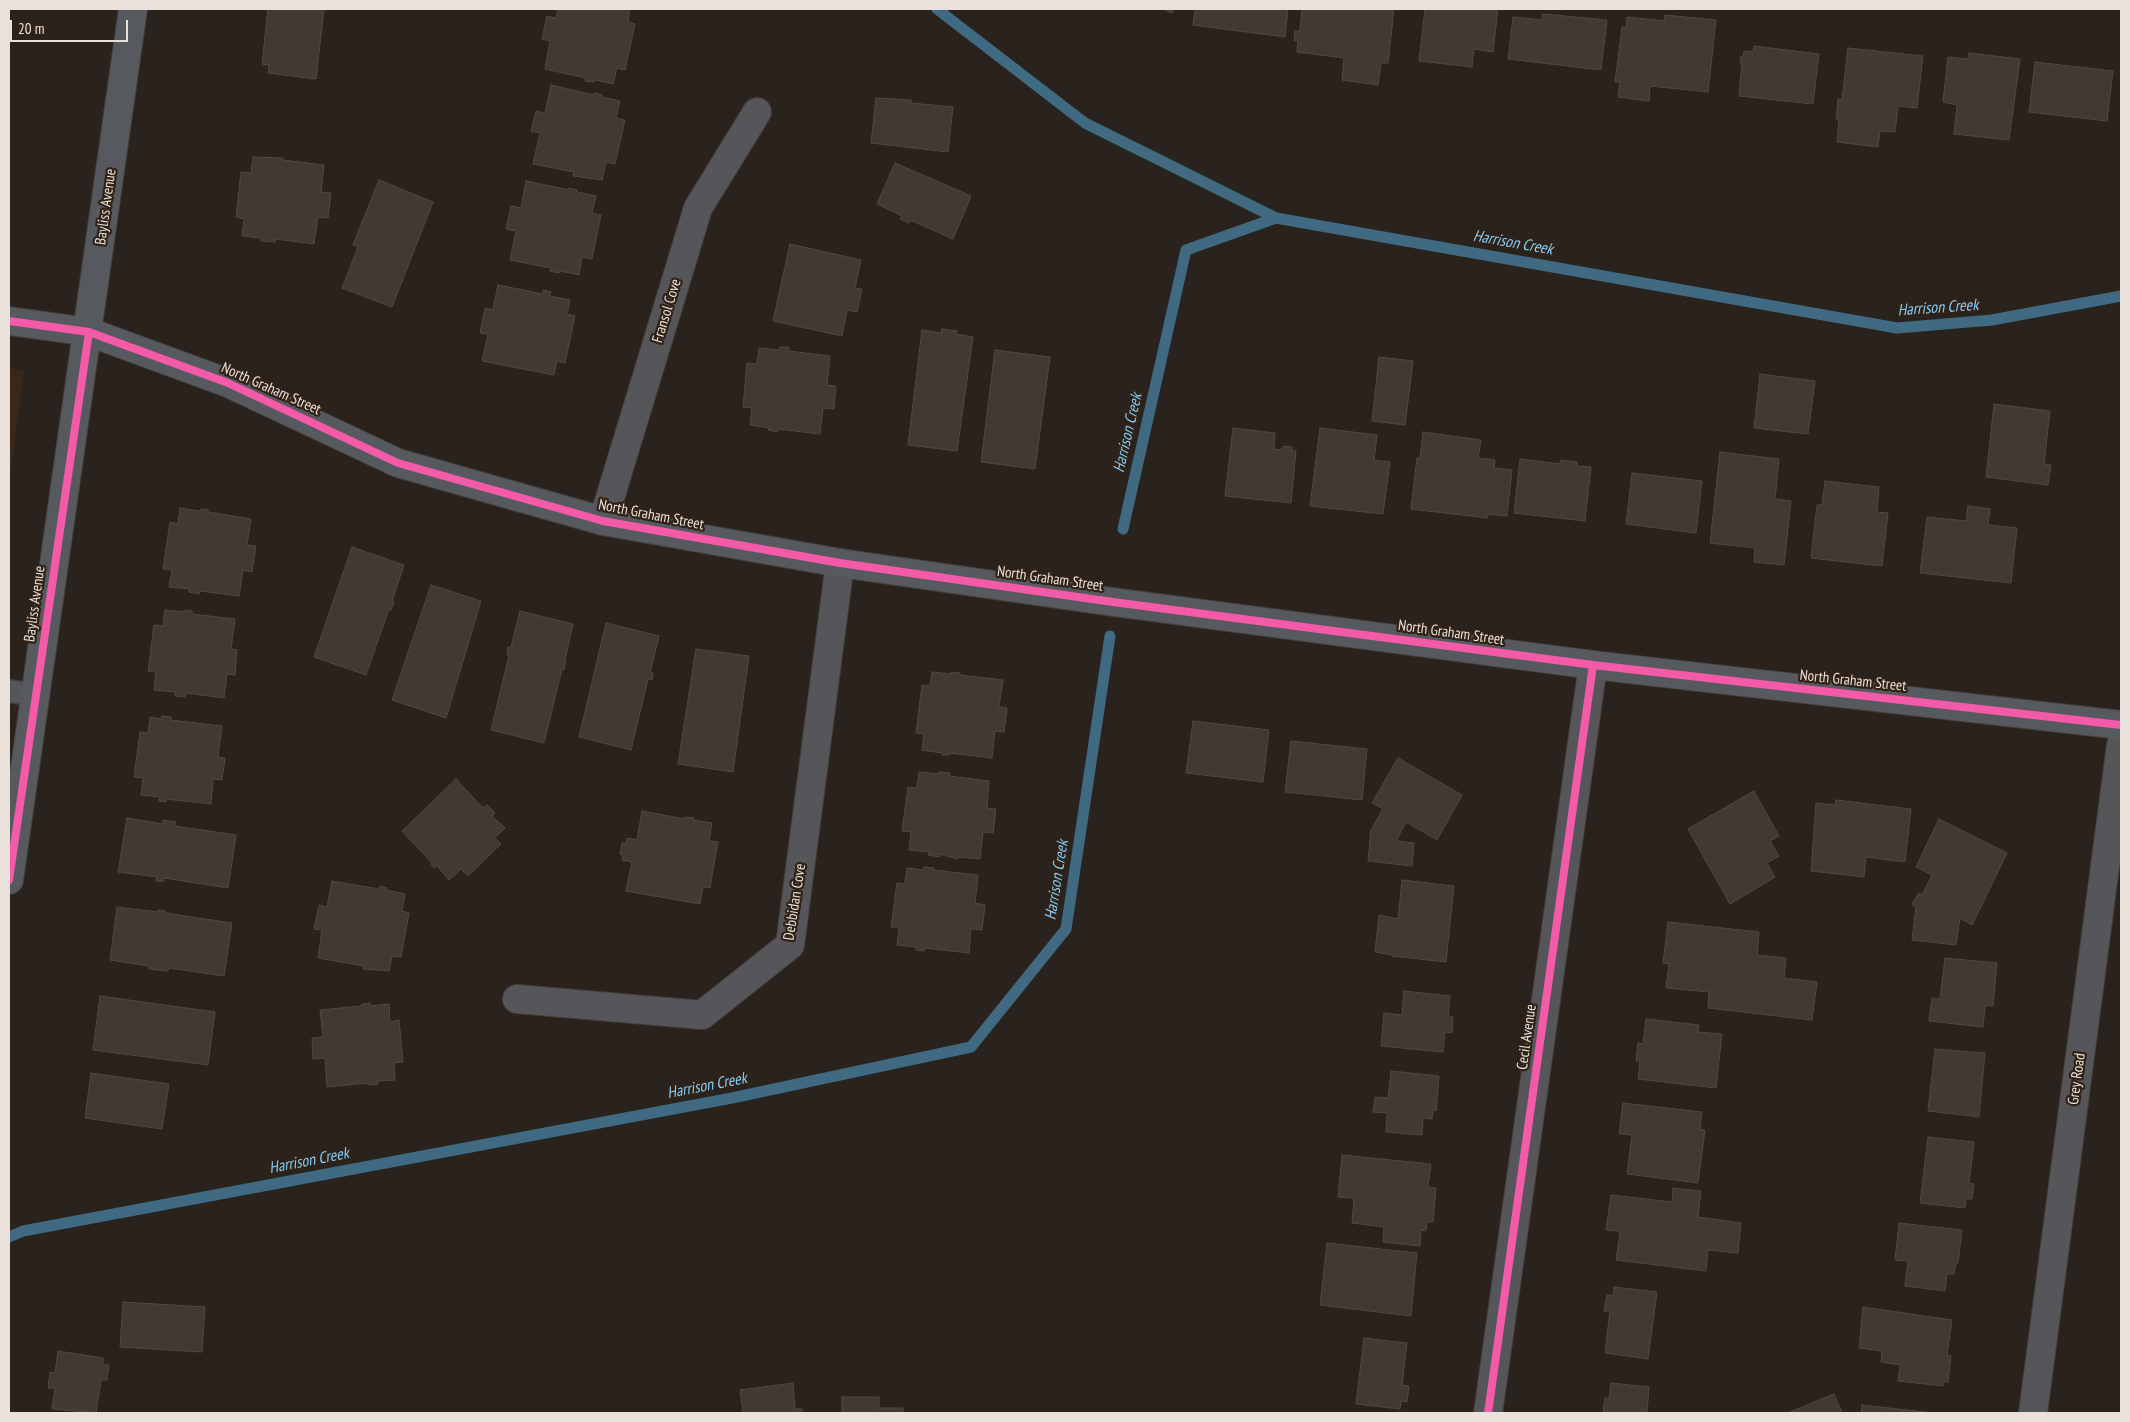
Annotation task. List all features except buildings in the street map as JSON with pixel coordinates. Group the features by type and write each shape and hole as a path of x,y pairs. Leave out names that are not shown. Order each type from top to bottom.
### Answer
{"main road":[{"name":"Bayliss Avenue","path":"9,880 89,332 133,9"},
{"name":"North Graham Street","path":"9,321 89,332 228,383 398,463 603,521 840,564 1593,665 2121,725"}],"street":[{"name":"Fransol Cove","path":"603,521 698,208 757,112"},
{"name":"Debbidan Cove","path":"517,999 702,1015 790,945 840,564"},
{"name":"Cecil Avenue","path":"1488,1413 1593,665"},
{"name":"Grey Road","path":"2033,1413 2121,744"}],"lane":[{"path":"9,691 35,695"}],"shaded area":[{"path":"9,368 24,371 9,485"}],"waterway":[{"path":"937,9 1085,123 1276,218"},
{"name":"Harrison Creek","path":"1123,529 1186,250 1276,218 1897,328 1992,320 2121,296"},
{"name":"Harrison Creek","path":"9,1237 23,1231 732,1098 971,1047 1066,929 1110,636"}],"cycle path":[{"path":"9,321 89,332 228,383 398,463 603,521 840,563 1113,602 1593,665 2121,725"},
{"path":"9,880 89,332"},
{"path":"1488,1413 1593,665"}]}
